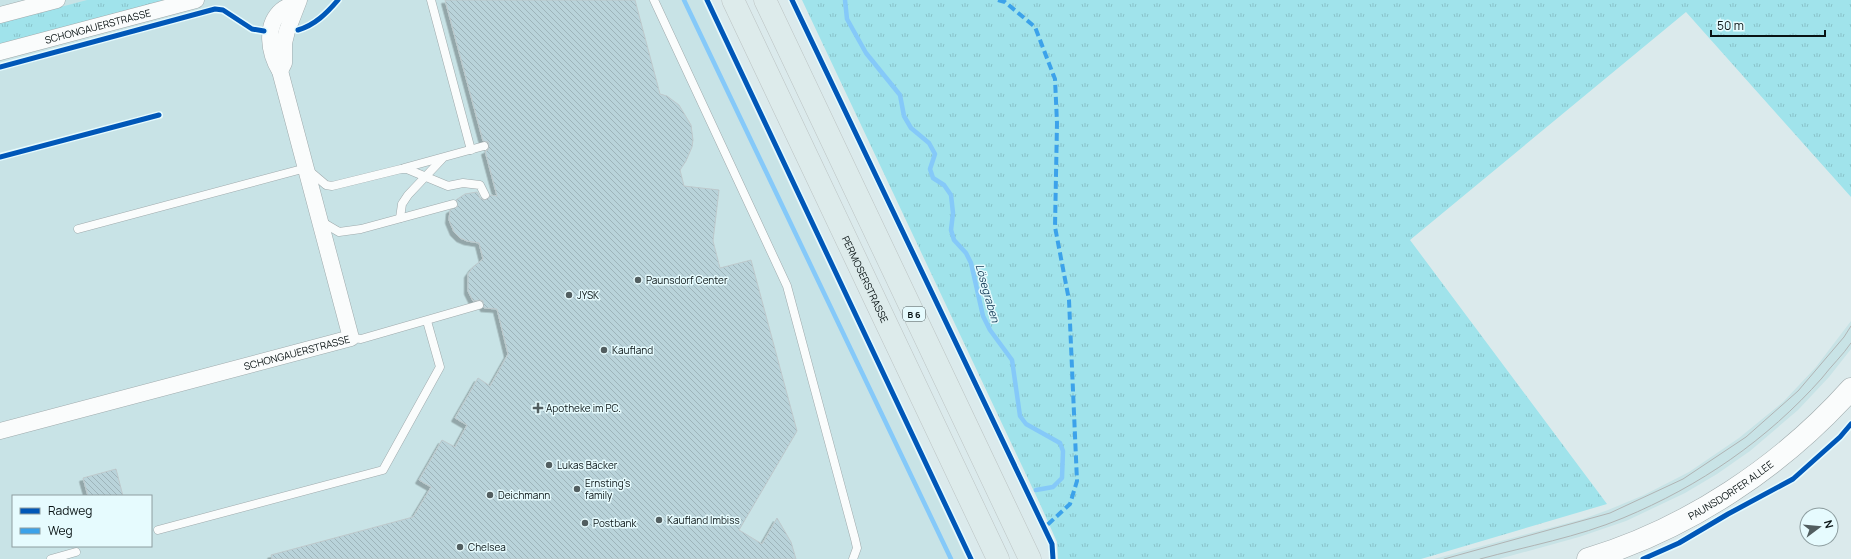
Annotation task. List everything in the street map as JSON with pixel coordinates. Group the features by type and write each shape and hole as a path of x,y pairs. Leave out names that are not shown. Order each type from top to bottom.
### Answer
{"main road":[{"name":"PERMOSERSTRASSE","path":"733,0 998,559"},
{"name":"B 6","path":"765,0 1030,559"},
{"name":"PAUNSDORFER ALLEE","path":"1588,559 1643,539 1681,520 1752,478 1792,447 1830,413 1851,389"}],"street":[{"path":"0,15 57,0"},
{"name":"SCHONGAUERSTRASSE","path":"0,52 196,0"},
{"name":"SCHONGAUERSTRASSE","path":"0,431 350,338 280,71 284,62 284,43 298,2"}],"lane":[{"path":"431,0 471,150"},
{"path":"654,0 787,286 855,539 857,548 853,559"},
{"path":"78,229 306,168 326,185 332,186 444,158 484,146"},
{"path":"400,218 402,204 408,195 435,165 444,158"},
{"path":"401,169 407,169 448,186 463,183 480,185 485,195"},
{"path":"320,221 339,232 361,229 453,204"},
{"path":"350,338 361,339 479,305"},
{"path":"158,530 383,470 440,367 427,321"},
{"path":"51,559 76,552"}],"shaded area":[{"path":"0,0 702,0 966,559 0,559"},
{"path":"1851,321 1851,349 1829,377 1798,410 1750,451 1717,474 1685,493 1626,521 1579,537 1499,559 1434,559 1583,519 1644,495 1689,472 1739,438 1783,402 1816,367"}],"green space":[{"path":"87,0 178,0 0,47 0,23"},
{"path":"802,0 1851,0 1851,197 1686,12 1410,240 1607,504 1421,559 1058,559 1057,542 1040,504"}],"building":[{"name":"Paunsdorf Center","path":"445,0 635,0 660,94 667,96 679,105 691,125 693,140 692,147 680,170 684,186 719,190 713,241 720,268 751,260 797,431 739,530 762,544 777,518 791,542 796,559 272,559 271,555 413,517 431,487 419,480 442,440 455,447 467,425 455,418 478,378 490,386 508,354 497,309 484,308 483,301 473,301 468,291 468,274 473,267 483,259 479,243 460,238 454,232 449,220 450,210 458,206 456,200 465,194 477,192 480,198 484,200 489,198 490,195 497,196 485,151 488,150 489,145 488,142 483,141"},
{"path":"116,469 123,495 88,495 83,478"}],"waterway":[{"path":"684,0 951,559"},
{"name":"Lösegraben","path":"845,0 847,19 866,53 900,95 904,116 911,128 929,143 935,154 930,169 933,178 944,185 951,195 953,213 951,230 954,240 966,253 971,263 983,316 990,330 1012,360 1020,416 1026,424 1060,443 1063,451 1062,478 1053,487 1036,490"}],"tram line":[{"path":"1444,559 1610,513 1683,479 1746,437 1798,391 1844,337 1851,326"},
{"path":"1480,559 1571,536 1606,525 1651,505 1705,476 1731,459 1779,422 1822,378 1851,343"}],"marked path":[{"path":"998,0 1005,2 1035,27 1055,79 1057,123 1055,227 1069,300 1077,481 1070,504 1044,528"}],"cycle path":[{"path":"298,30 310,25 320,18 338,0"},
{"path":"707,0 971,559"},
{"path":"792,0 1052,544 1053,559"},
{"path":"0,67 215,9 223,10 252,29 264,31"},
{"path":"0,157 159,115"},
{"path":"1643,559 1679,543 1728,514 1793,479 1840,437 1851,424"}],"place":[{"name":"Paunsdorf Center","path":"638,280"},
{"name":"JYSK","path":"569,295"},
{"name":"Kaufland","path":"604,350"},
{"name":"Apotheke im PC.","path":"538,408"},
{"name":"Lukas Bäcker","path":"549,465"},
{"name":"Ernsting's family","path":"577,489"},
{"name":"Deichmann","path":"490,495"},
{"name":"Kaufland Imbiss","path":"659,520"},
{"name":"Postbank","path":"585,523"},
{"name":"Chelsea","path":"460,547"}]}
